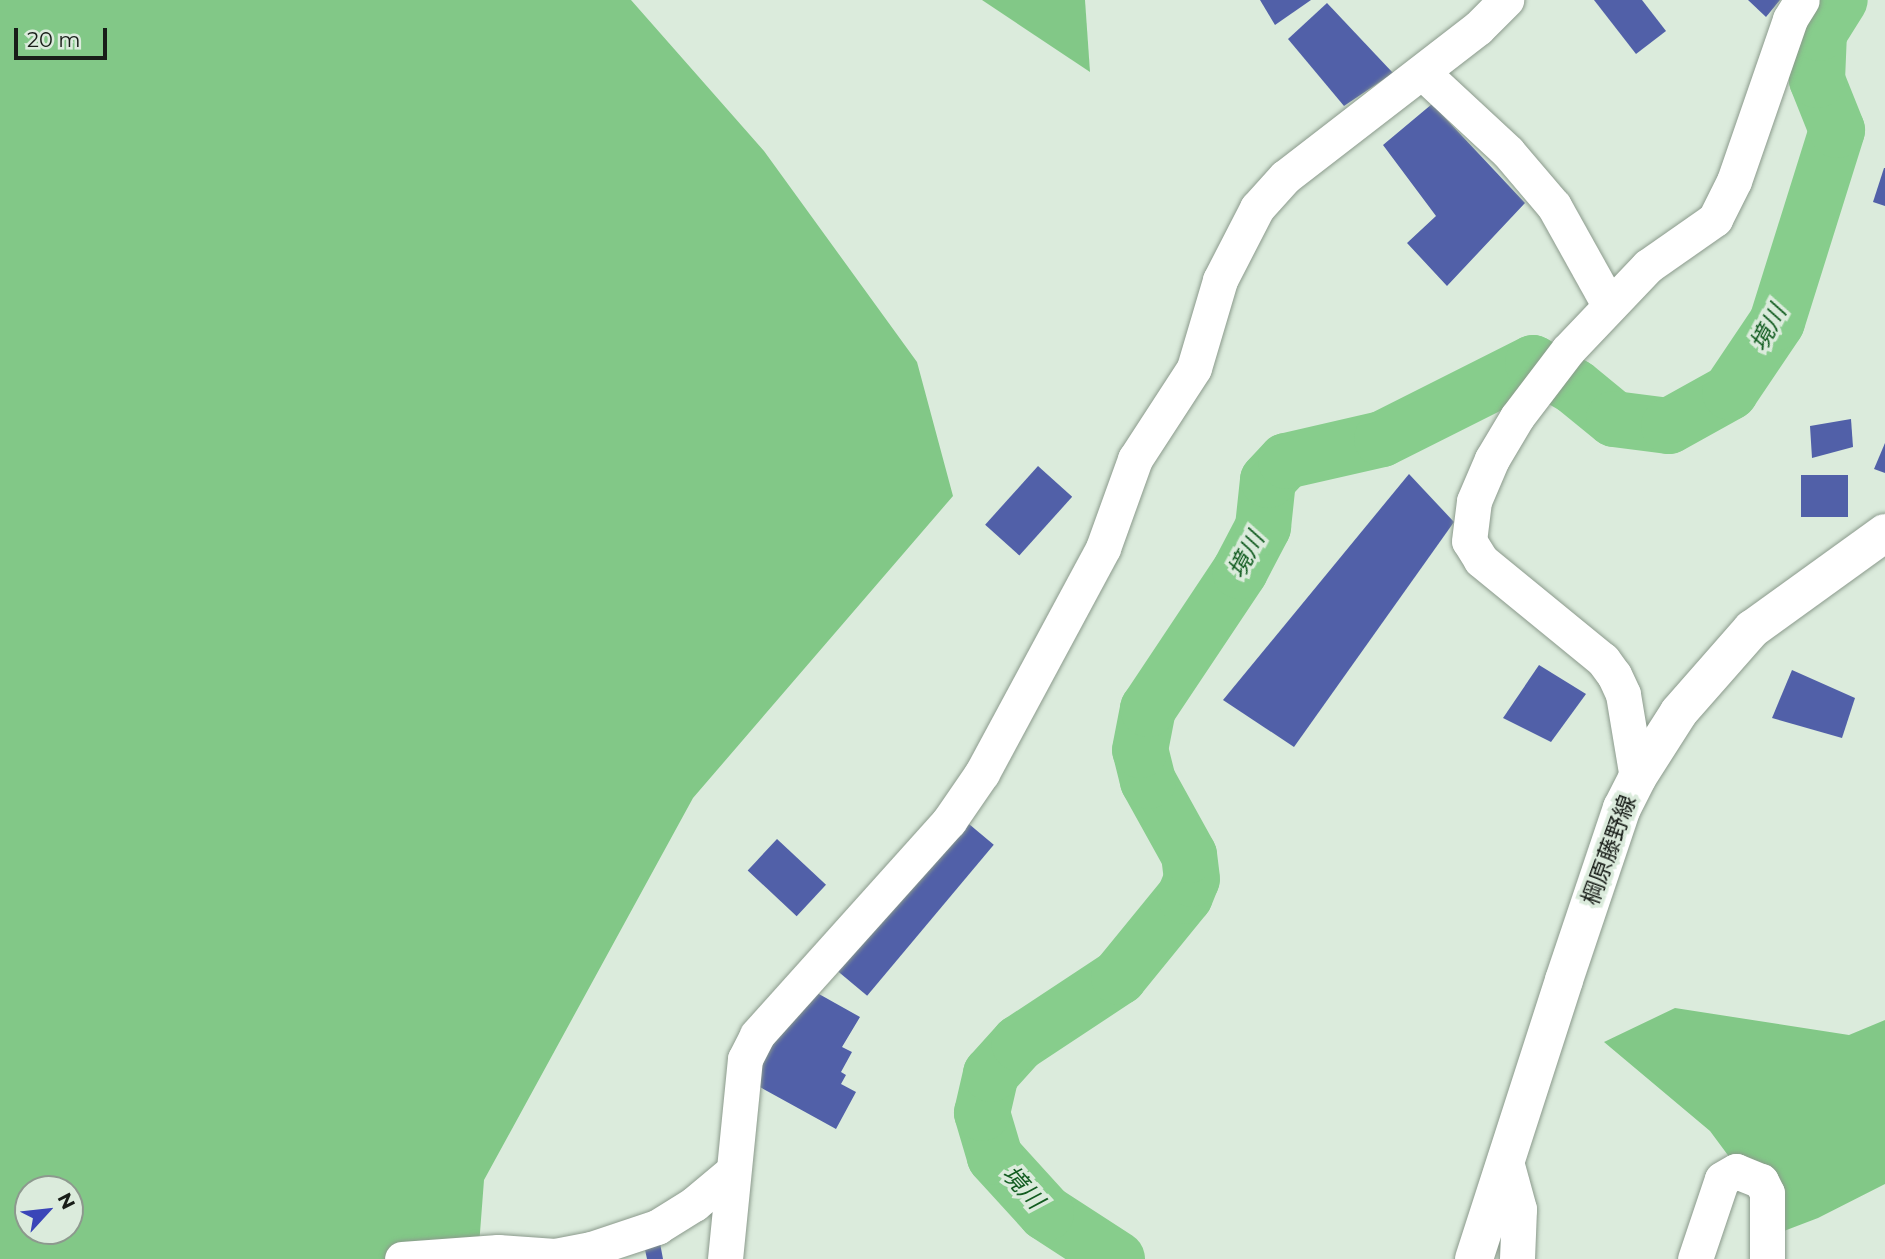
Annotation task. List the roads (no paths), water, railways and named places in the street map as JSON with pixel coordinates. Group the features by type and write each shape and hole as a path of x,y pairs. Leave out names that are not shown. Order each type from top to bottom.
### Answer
{"main road":[{"name":"棡原藤野線","path":"1474,1259 1622,808 1637,778 1679,712 1752,629 1885,533"}],"street":[{"path":"725,1259 733,1206 732,1173 745,1059 757,1035 949,821 982,774 1104,548 1135,459 1194,368 1220,280 1257,208 1284,177 1422,72 1506,0"},
{"path":"1637,778 1623,694 1614,675 1603,660 1492,573 1469,541 1474,501 1492,458 1538,387 1568,350 1648,266 1714,219 1734,181 1790,19 1802,0"},
{"path":"1422,72 1507,152 1554,206 1609,305"},
{"path":"1505,1158 1518,1209 1517,1259"},
{"path":"1695,1259 1722,1179 1735,1171 1761,1181 1767,1192 1767,1259"},
{"path":"402,1259 498,1252 555,1256 591,1249 657,1227 694,1204 732,1173"}],"waterway":[{"name":"境川","path":"1117,1259 1046,1213 995,1157 982,1113 991,1074 1019,1043 1119,977 1185,896 1192,879 1189,855 1148,781 1140,750 1148,709 1240,571 1263,527 1268,480 1286,461 1382,439 1533,363 1575,387 1614,419 1669,426 1730,392 1777,322 1837,130 1817,80 1819,33 1840,0"}]}
